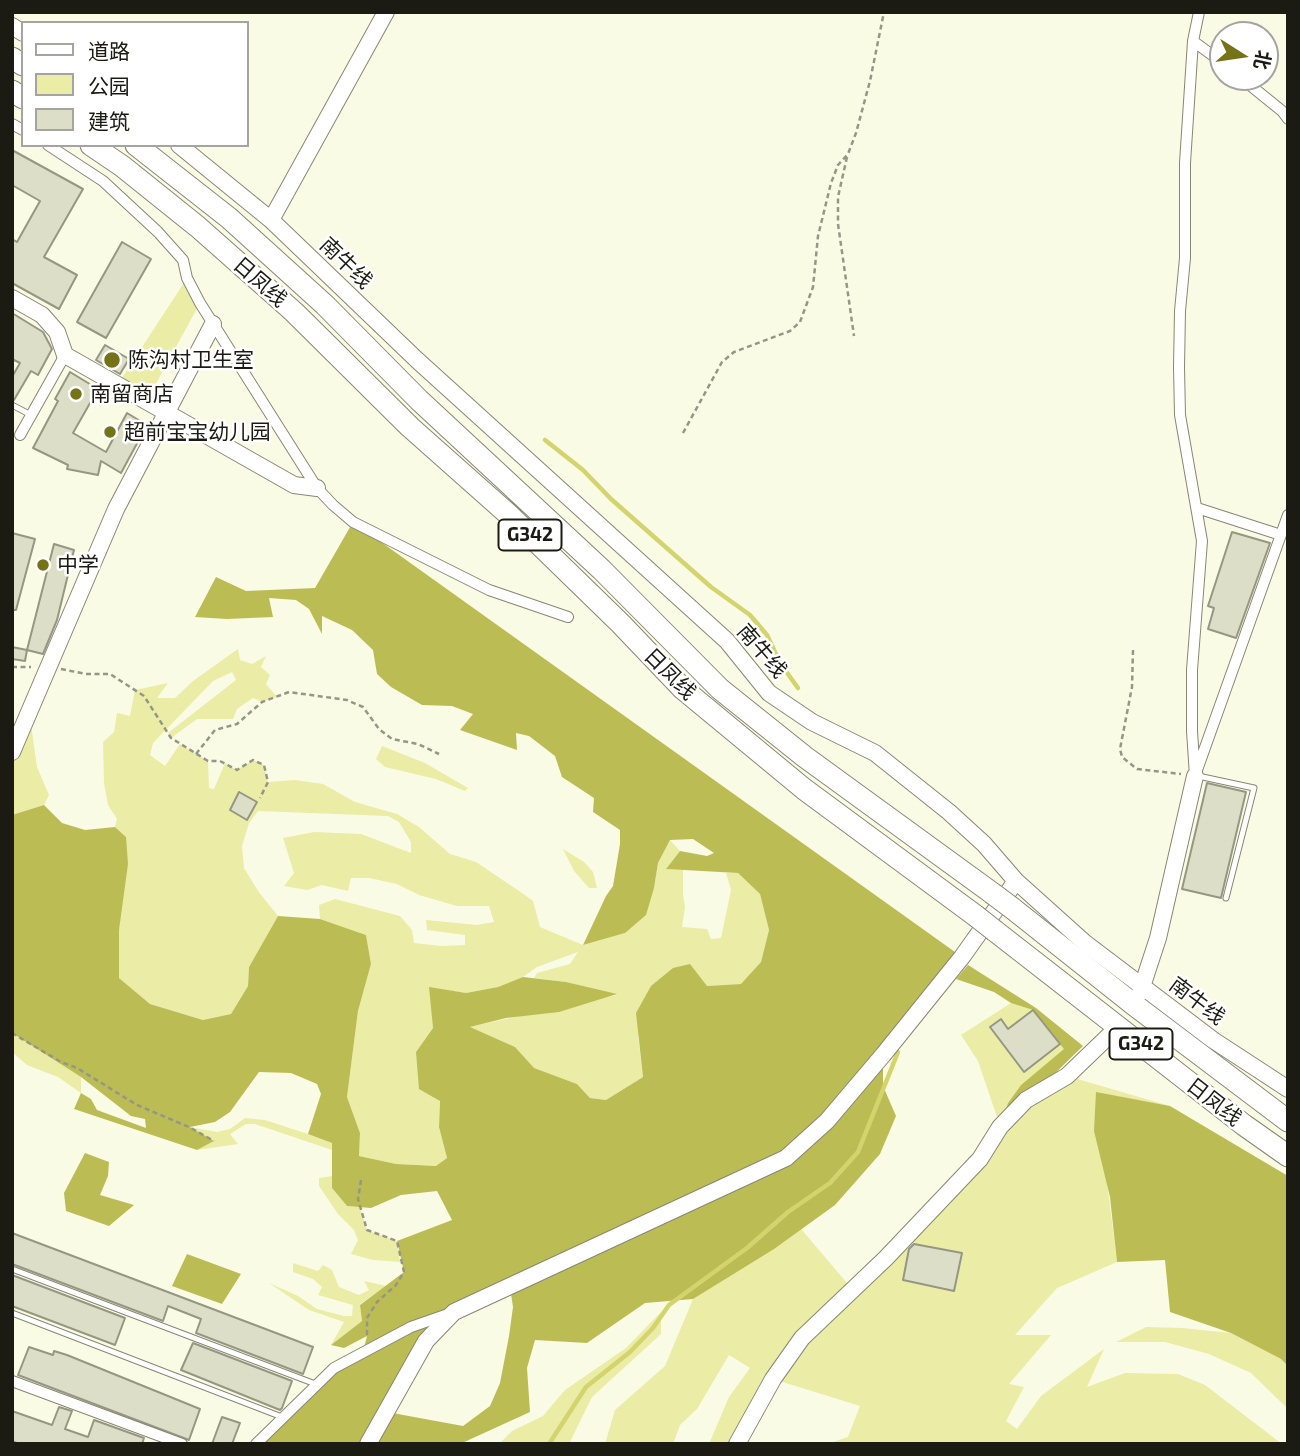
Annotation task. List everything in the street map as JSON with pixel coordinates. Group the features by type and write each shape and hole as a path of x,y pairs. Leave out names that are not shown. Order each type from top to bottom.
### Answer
{"highway":[{"name":"日凤线","path":"94,147 198,227 294,312 410,426 517,523 621,624 683,690 804,789 976,916 1244,1125 1288,1156"},
{"name":"日凤线","path":"139,147 229,218 325,305 419,400 602,570 720,689 805,757 1138,996 1256,1100 1288,1121"}],"street":[{"path":"271,220 386,12"},
{"path":"1195,776 1192,670 1202,541 1180,415 1180,311 1185,258 1185,163 1193,41 1199,12"},
{"path":"1193,41 1209,53"},
{"path":"1257,91 1288,119"},
{"path":"51,147 103,181 158,232 183,260 187,278 213,324 317,488 353,522 489,590 568,617"},
{"name":"南牛线","path":"181,147 271,220 416,360 727,641 769,693 812,722 875,753 949,811 984,844 1016,881 1085,943 1138,996 1213,1040 1288,1089"},
{"path":"12,298 42,314 57,332 65,355 294,485 317,488"},
{"path":"12,752 116,509 213,324"},
{"path":"16,437 65,355"},
{"path":"1197,508 1281,535"},
{"path":"1138,996 1158,938 1195,776 1288,515"},
{"path":"256,1444 334,1368 363,1352 411,1327 454,1312 786,1158 827,1121 883,1055 962,957 1016,881"},
{"path":"737,1444 773,1379 802,1338 886,1258 980,1159 1000,1127 1026,1100 1067,1076 1118,1027"},
{"path":"368,1444 426,1341 454,1312"},
{"path":"12,1381 182,1444"}],"lane":[{"path":"12,405 31,415"},
{"path":"1195,776 1254,789 1226,898"},
{"path":"12,1269 318,1385"},
{"path":"12,1313 285,1418"}],"path":[{"path":"854,336 838,224 838,197 870,81 884,12"},
{"path":"683,433 722,362 734,352 790,331 800,322 813,288 818,236 831,183 838,165 848,154"},
{"path":"1133,650 1132,687 1120,749 1122,757 1137,769 1195,776"},
{"path":"50,665 66,671 110,674 144,696 171,738 208,761 220,761 237,770 253,760 264,765 268,782 260,798"},
{"path":"196,754 215,730 237,724 262,702 289,692 314,694 363,707 379,729 392,739 418,744 439,754"},
{"path":"12,1033 61,1062 77,1068 137,1105 214,1141"},
{"path":"361,1180 358,1199 367,1230 397,1241 404,1272 377,1302 367,1318 363,1352"}],"green space":[{"path":"187,278 200,303 147,400 118,384"},
{"path":"238,649 240,660 252,664 266,656 261,667 270,675 266,684 277,697 262,702 253,698 237,709 233,719 197,719 171,738 168,733 236,680 232,672 213,681 153,743 150,755 165,766 180,744 208,761 209,788 214,789 225,763 237,770 253,760 264,765 268,782 295,780 323,784 355,802 397,814 419,827 450,854 476,862 533,901 540,927 583,945 625,933 654,888 658,863 670,840 680,851 666,869 683,870 685,907 682,927 707,929 711,939 721,938 731,890 726,873 738,873 760,894 769,930 761,962 742,984 707,986 638,1036 643,1077 606,1100 590,1098 577,1084 533,1068 515,1047 469,1027 616,995 566,982 534,978 537,973 570,964 578,952 537,967 523,977 498,987 466,993 430,988 433,1028 416,1052 440,1101 439,1127 447,1158 437,1166 396,1164 359,1156 360,1133 347,1097 358,1011 371,964 366,935 320,919 319,905 335,899 400,916 412,930 414,943 441,946 465,945 465,935 427,930 426,920 477,925 494,922 489,906 457,906 419,895 397,884 369,878 351,878 348,891 322,885 307,890 284,886 294,873 283,838 314,832 361,834 411,853 411,842 399,822 388,816 258,811 249,823 242,846 244,868 278,916 249,967 248,986 231,1014 203,1020 150,1004 119,978 119,930 126,837 115,827 117,819 108,805 104,783 103,742 114,732 117,713 130,716 135,690 168,683 157,698 175,698 193,681"},
{"path":"29,711 37,767 49,795 44,805 12,815 12,752"},
{"path":"382,746 425,763 468,788 465,791 436,779 385,767 376,759"},
{"path":"563,849 584,862 593,872 597,888 589,888 574,871"},
{"path":"1011,1003 1033,1010 1065,1049 1021,1085 1008,1103 1067,1076 1170,1106 1096,1093 1117,1262 1057,1288 1015,1335 1051,1335 1009,1384 1024,1387 1006,1421 1017,1429 1041,1396 1104,1349 1087,1387 1125,1373 1178,1374 1205,1385 1282,1444 827,1444 848,1437 860,1406 773,1379 737,1444 709,1444 729,1397 750,1368 729,1355 697,1409 680,1425 673,1444 605,1444 615,1410 665,1366 693,1299 801,1229 853,1290 1000,1126 978,1061 961,1035"},
{"path":"12,1033 81,1077 81,1093 58,1077 27,1065 12,1052"},
{"path":"245,1118 265,1120 308,1134 332,1143 332,1150 255,1124 246,1124 230,1134 238,1144 197,1150 214,1141 189,1127 217,1132 230,1129"},
{"path":"332,1176 332,1188 347,1206 360,1207 367,1230 397,1241 400,1262 373,1260 351,1254 358,1240 354,1230 338,1214 319,1186 319,1178"},
{"path":"293,1263 318,1271 323,1265 332,1270 339,1287 359,1295 369,1290 364,1281 386,1286 360,1304 362,1321 331,1345 344,1322 309,1310 269,1283 298,1296 317,1309 352,1316 353,1305 318,1295 322,1287 313,1279 293,1272"},
{"path":"661,1312 661,1334 592,1397 569,1444 499,1444 512,1431 543,1416 565,1390 626,1348"},
{"path":"1146,1327 1231,1333 1281,1359 1288,1366 1288,1409 1251,1373 1209,1354 1165,1342 1116,1342"}],"shaded area":[{"path":"353,522 962,957 883,1055 883,1086 896,1116 880,1154 835,1205 774,1249 693,1299 645,1303 587,1343 535,1340 527,1368 530,1412 460,1444 256,1444 334,1368 363,1352 367,1336 344,1348 331,1345 362,1321 360,1305 404,1272 397,1241 452,1220 437,1191 401,1195 371,1208 347,1206 332,1188 332,1143 308,1134 321,1094 317,1084 291,1073 259,1072 230,1112 215,1122 190,1127 214,1141 197,1150 74,1109 81,1093 91,1099 97,1110 146,1128 145,1119 131,1116 81,1077 12,1033 12,815 44,805 62,823 85,830 115,827 126,837 128,864 119,930 119,978 150,1004 203,1020 231,1014 248,986 249,967 278,916 320,919 366,935 371,964 358,1011 347,1097 360,1133 359,1156 396,1164 436,1166 447,1158 439,1127 440,1101 419,1089 416,1052 433,1028 429,987 466,993 498,987 523,977 566,982 617,994 559,1012 506,1018 470,1027 515,1047 534,1068 577,1084 590,1098 606,1100 643,1077 636,1013 651,986 673,968 690,964 707,986 741,984 761,962 769,930 760,894 738,873 666,869 680,851 707,856 714,853 693,839 670,840 658,863 646,915 625,933 583,945 613,886 620,830 593,812 594,798 562,777 555,756 529,736 516,733 517,750 460,730 473,714 452,706 422,705 391,687 377,674 373,650 352,630 322,616 322,634 309,609 296,600 269,598 273,617 195,617 216,577 246,591 315,588","holes":["510,1287 513,1307 500,1383 490,1406 463,1426 387,1412 454,1312"]},
{"path":"968,965 1036,1008 1083,1046 1000,1127 1008,1103 1021,1085 1064,1049 1033,1010 1011,1003 994,992 956,979"},
{"path":"1096,1092 1170,1106 1288,1176 1288,1366 1281,1359 1231,1333 1170,1312 1165,1260 1117,1262 1110,1197 1094,1131"},
{"path":"85,1153 109,1162 108,1176 100,1195 134,1205 109,1226 66,1211 64,1193"},
{"path":"187,1254 241,1274 222,1304 172,1286"}],"building":[{"path":"12,150 83,189 44,257 77,275 59,309 12,283 12,239 17,242 40,201 12,185"},
{"path":"122,242 151,259 106,338 77,322"},
{"path":"12,313 43,332 52,349 38,375 31,371 14,400 12,377 20,363 12,359"},
{"name":"陈沟村卫生室","path":"105,345 129,359 120,374 96,360"},
{"path":"70,372 98,389 73,433 106,452 127,413 147,425 121,473 101,461 98,475 67,469 68,465 33,448"},
{"path":"1232,532 1270,543 1236,638 1208,629 1214,608 1208,606"},
{"path":"12,533 35,539 16,610 12,610"},
{"path":"54,544 74,550 57,620 43,654 27,650"},
{"path":"12,647 27,650 25,661 12,659"},
{"path":"1207,783 1246,792 1221,898 1182,889"},
{"path":"239,792 257,802 247,820 230,810"},
{"path":"1033,1010 1060,1044 1024,1072 990,1027 1001,1019 1008,1029"},
{"path":"12,1233 313,1347 303,1374 196,1333 201,1319 168,1306 163,1321 12,1264"},
{"path":"914,1244 962,1253 954,1291 903,1280 909,1249"},
{"path":"12,1275 125,1318 115,1345 12,1306"},
{"path":"193,1343 292,1381 282,1408 280,1410 181,1370"},
{"path":"29,1347 53,1355 54,1351 67,1355 200,1409 189,1440 18,1375"},
{"path":"59,1407 72,1411 65,1429 88,1437 94,1420 144,1438 142,1444 19,1444 12,1441 12,1411 52,1425"},
{"path":"222,1417 240,1423 232,1444 212,1444"}],"waterway":[{"path":"545,440 583,470 611,499 711,587 750,615 767,635 780,663 798,688"},
{"path":"549,1444 586,1387 630,1352 653,1328 669,1305 747,1248 788,1212 830,1183 858,1152 898,1052"}],"place":[{"name":"陈沟村卫生室","path":"112,360"},
{"name":"南留商店","path":"76,394"},
{"name":"超前宝宝幼儿园","path":"110,432"},
{"name":"中学","path":"43,565"}]}
